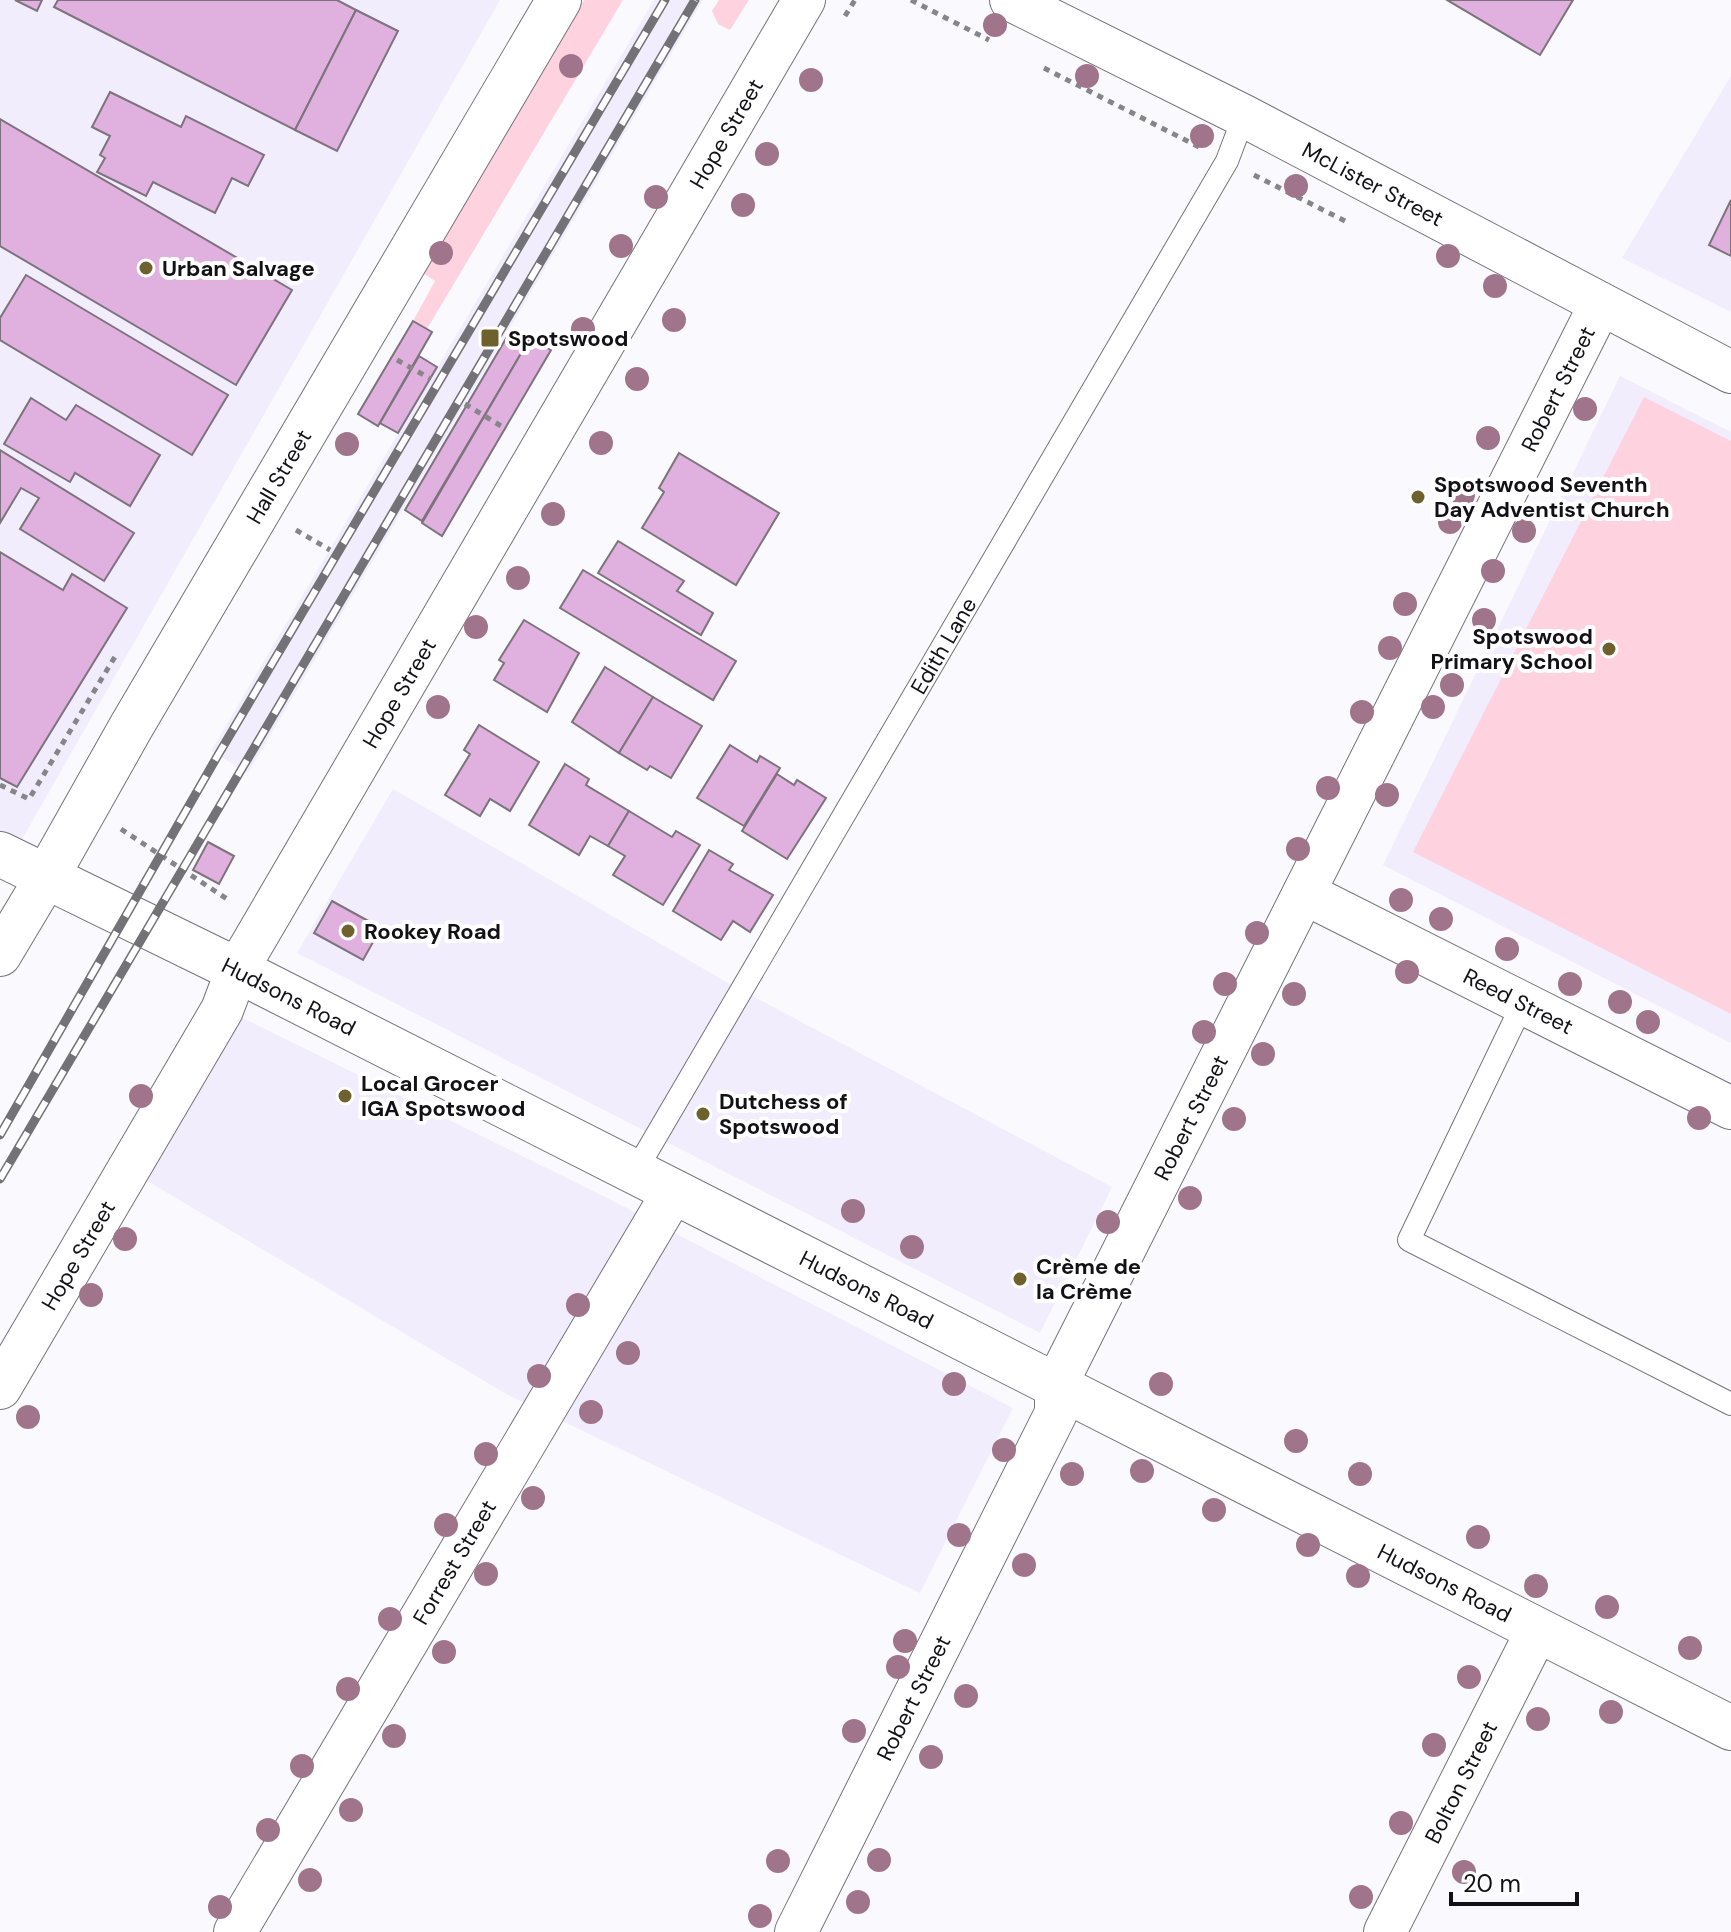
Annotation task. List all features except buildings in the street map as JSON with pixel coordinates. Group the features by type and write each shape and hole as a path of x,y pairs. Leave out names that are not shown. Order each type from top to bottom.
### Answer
{"street":[{"name":"Hall Street","path":"0,955 559,0"},
{"name":"Hope Street","path":"0,1388 222,1010 237,970 804,0"},
{"name":"McLister Street","path":"1011,0 1244,116 1731,372"},
{"name":"Robert Street","path":"796,1932 1056,1413 1056,1385 1600,305"},
{"name":"Hudsons Road","path":"0,854 237,970 1731,1728"},
{"name":"Reed Street","path":"1304,893 1731,1108"},
{"name":"Forrest Street","path":"235,1932 674,1191"},
{"name":"Bolton Street","path":"1385,1932 1537,1631"}],"lane":[{"name":"Edith Lane","path":"635,1172 1227,161 1244,116"},
{"path":"1523,1003 1409,1240 1731,1404"}],"path":[{"path":"391,356 431,379"},
{"path":"465,404 510,431"},
{"path":"307,536 330,550"},
{"path":"0,785 29,799 116,655"},
{"path":"109,821 231,902"}],"shaded area":[{"path":"0,0 500,0 0,878"},
{"path":"584,0 623,0 427,329 413,321 435,281 423,273"},
{"path":"654,0 703,0 248,773 211,751"},
{"path":"719,0 749,0 730,30 718,24 712,11"},
{"path":"1731,76 1731,312 1622,258"},
{"name":"Spotswood Primary School","path":"1620,376 1731,432 1731,1043 1383,865"},
{"name":"Spotswood Primary School","path":"1644,397 1731,441 1731,1014 1413,852"},
{"path":"393,789 728,983 1112,1187 1040,1333 297,953"},
{"path":"233,1013 607,1198 1013,1408 920,1593 508,1395 139,1176"}],"railway":[{"path":"0,1135 218,755 665,0"},
{"path":"0,1179 695,0"}],"place":[{"name":"Urban Salvage","path":"146,268"},
{"name":"Spotswood","path":"490,338"},
{"name":"Spotswood Seventh Day Adventist Church","path":"1418,497"},
{"name":"Spotswood Primary School","path":"1609,649"},
{"name":"Rookey Road","path":"348,931"},
{"name":"Local Grocer IGA Spotswood","path":"345,1096"},
{"name":"Dutchess of Spotswood","path":"703,1114"},
{"name":"Crème de la Crème","path":"1020,1279"}]}
